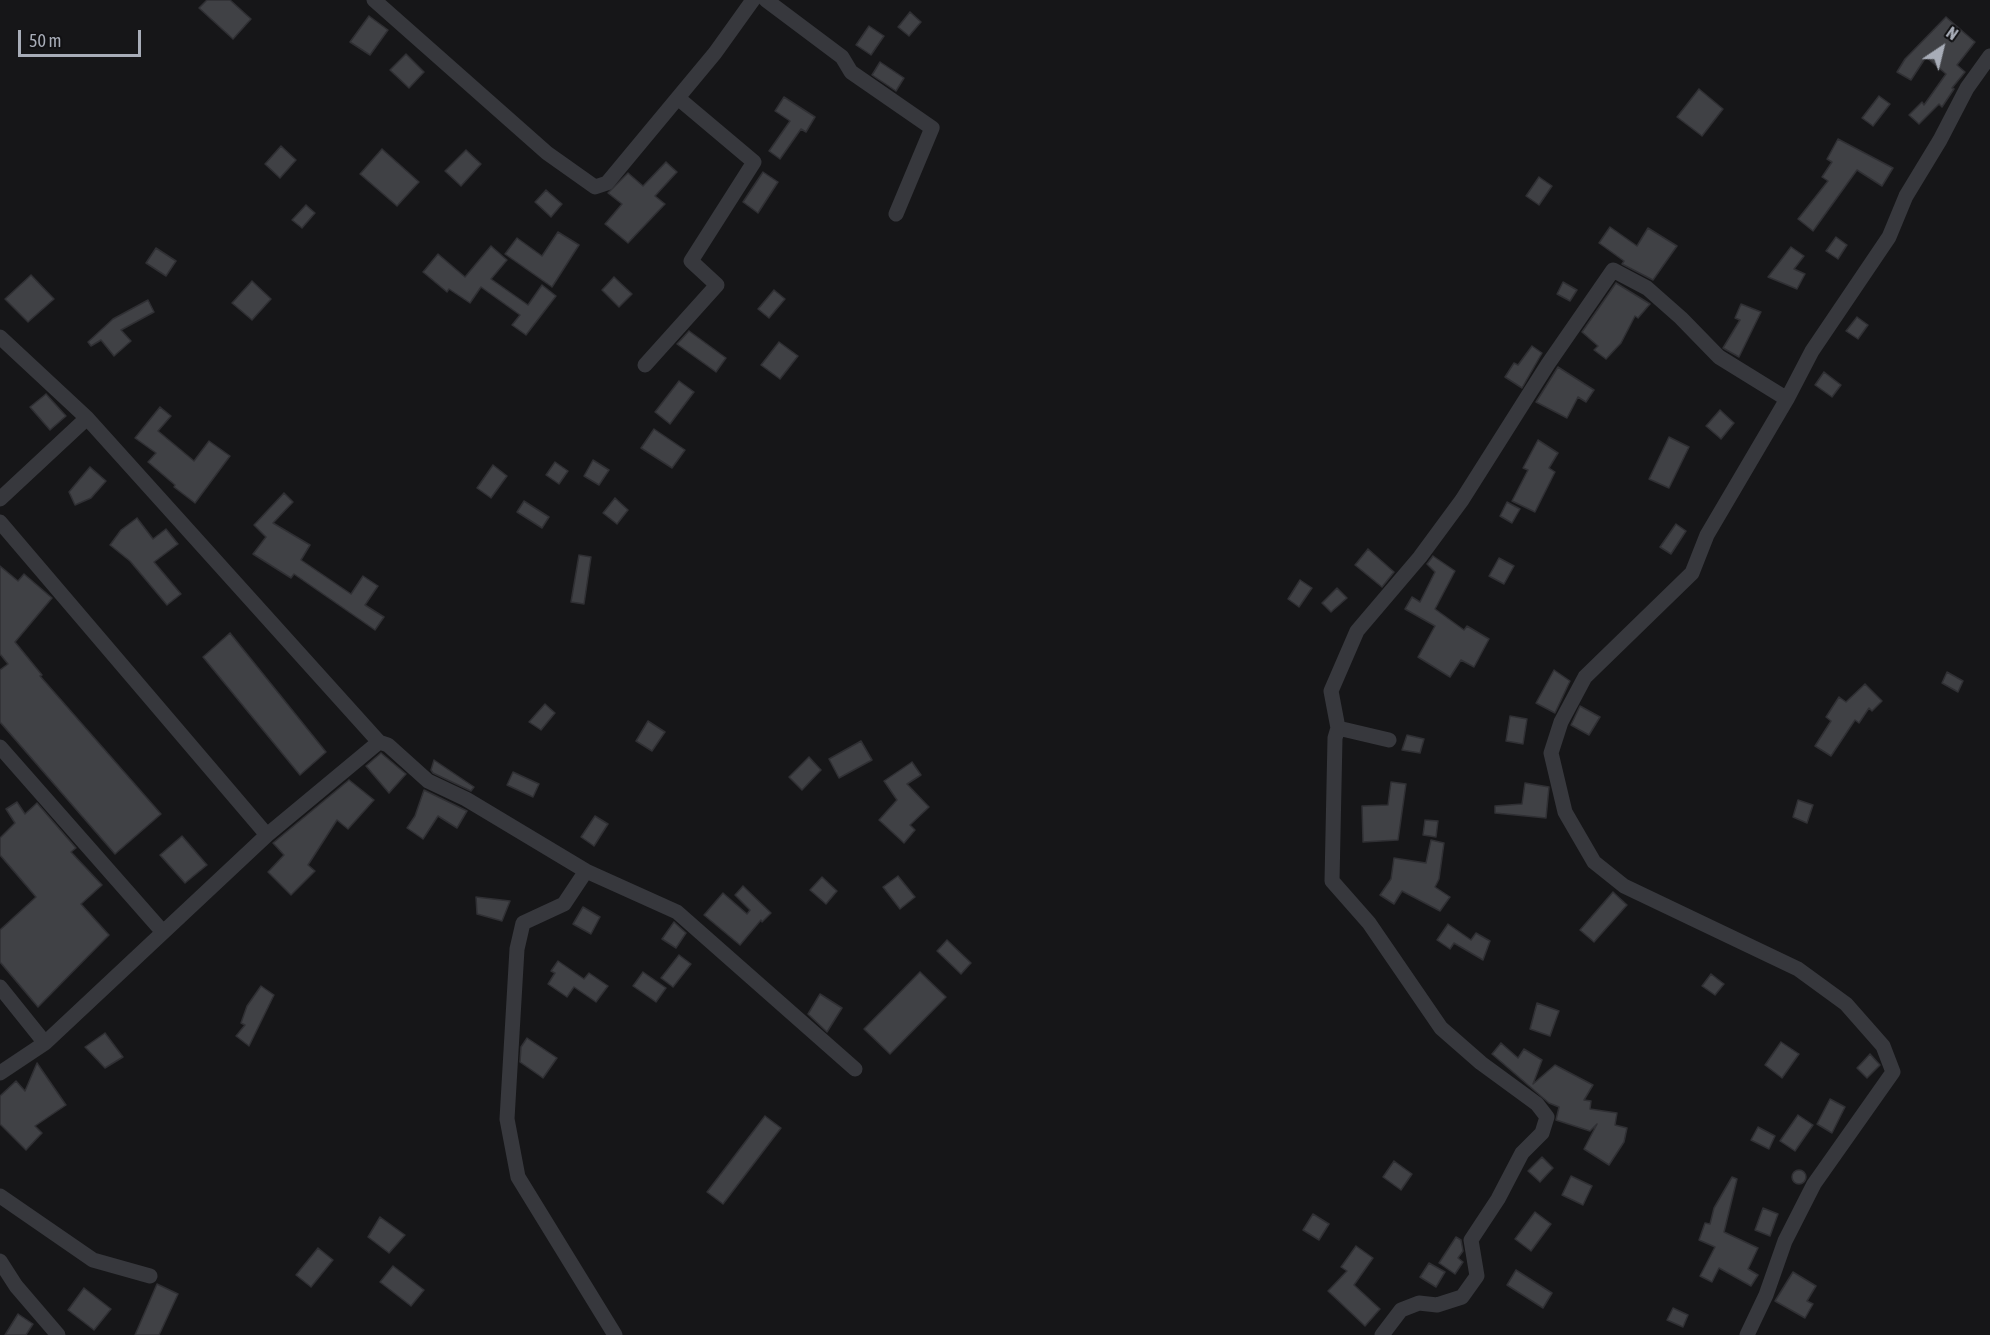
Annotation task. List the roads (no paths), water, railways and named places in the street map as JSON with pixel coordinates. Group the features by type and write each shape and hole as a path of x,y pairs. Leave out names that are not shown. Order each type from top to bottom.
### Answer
{"street":[{"path":"374,0 548,153 595,187 607,183 678,98 753,0"},
{"path":"766,0 842,57 851,72 932,128 897,214"},
{"path":"1747,1335 1766,1295 1785,1241 1815,1184 1893,1072 1883,1046 1846,1004 1798,969 1624,886 1594,862 1565,812 1551,753 1561,722 1585,677 1692,573 1707,535 1787,399 1812,351 1888,237 1906,196 1940,140 1967,88 1990,56"},
{"path":"645,365 717,285 691,261 754,162 678,98"},
{"path":"1382,1335 1401,1310 1419,1303 1437,1305 1462,1297 1477,1276 1471,1240 1498,1199 1522,1154 1542,1133 1547,1117 1537,1104 1481,1063 1441,1028 1369,923 1332,881 1335,738 1338,728 1331,691 1357,632 1420,557 1462,500 1548,364 1612,270 1647,288 1681,318 1719,357 1787,399"},
{"path":"0,337 87,418 379,742 388,745 428,781 466,799 586,871 677,912 855,1069"},
{"path":"0,499 87,418"},
{"path":"0,522 267,835"},
{"path":"1338,728 1389,740"},
{"path":"0,1073 45,1043 267,835 379,742"},
{"path":"0,747 162,931"},
{"path":"586,871 564,904 523,923 517,949 507,1119 518,1177 615,1335"},
{"path":"0,987 45,1043"},
{"path":"0,1196 93,1260 150,1276"},
{"path":"0,1261 16,1286 58,1335"}]}
